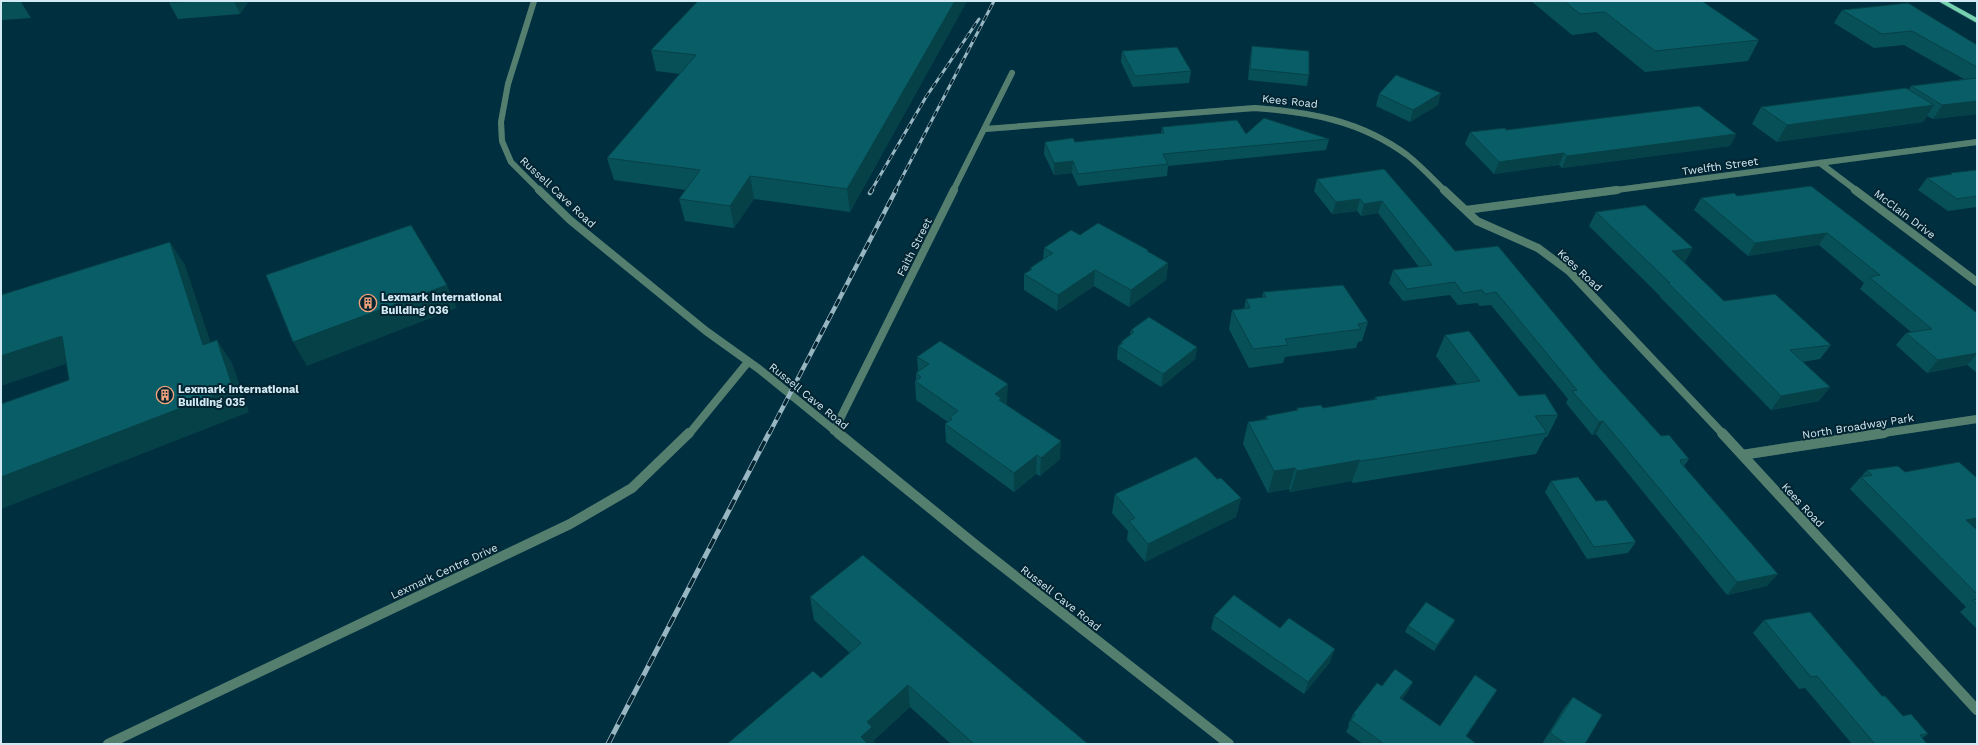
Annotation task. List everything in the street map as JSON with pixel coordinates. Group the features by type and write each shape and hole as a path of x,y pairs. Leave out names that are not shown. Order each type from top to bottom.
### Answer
{"main road":[{"path":"1941,1 1977,21"}],"street":[{"name":"Russell Cave Road","path":"534,1 508,84 502,122 502,141 511,162 570,220 706,331 748,362 984,552 1229,744"},
{"name":"Faith Street","path":"834,431 986,129 1012,73"},
{"name":"Kees Road","path":"986,129 1255,108 1297,111 1341,120 1386,141 1408,156 1477,221 1538,248 1569,271 1742,455 1977,710"},
{"name":"Twelfth Street","path":"1466,210 1977,142"},
{"name":"McClain Drive","path":"1820,163 1977,282"},
{"name":"Lexmark Centre Drive","path":"108,744 570,524 632,488 688,435 748,362"},
{"name":"North Broadway Park","path":"1742,455 1977,419"}],"building":[{"path":"1,1 21,1 1,3"},
{"path":"170,1 193,1 169,3"},
{"path":"698,1 955,1 847,189 750,176 730,206 679,199 700,170 607,158 696,55 651,50"},
{"path":"1564,1 1702,1 1759,40 1655,51 1605,12 1580,14"},
{"path":"1908,3 1977,45 1977,67 1912,31 1882,34 1842,10"},
{"path":"1252,46 1309,51 1309,75 1250,69"},
{"path":"1177,47 1191,71 1135,76 1122,51"},
{"path":"1396,75 1441,93 1413,110 1379,94"},
{"path":"1977,78 1977,101 1942,105 1911,86"},
{"path":"1906,88 1934,105 1787,125 1761,107"},
{"path":"1699,106 1736,134 1567,156 1564,153 1499,162 1470,132 1505,128 1506,130"},
{"path":"1264,118 1329,139 1163,154 1168,164 1078,174 1073,161 1054,163 1045,142 1073,138 1075,142 1164,133 1162,127 1237,120 1246,134"},
{"path":"1384,169 1455,251 1498,246 1602,371 1661,436 1669,435 1689,459 1680,460 1681,463 1778,574 1737,582 1603,421 1599,422 1572,391 1577,390 1496,292 1485,294 1482,290 1463,293 1455,282 1407,289 1393,270 1432,265 1382,201 1364,204 1360,199 1336,202 1317,179"},
{"path":"1977,170 1977,196 1957,199 1927,178 1952,174 1950,173"},
{"path":"1811,186 1977,313 1977,353 1938,360 1906,333 1932,329 1869,277 1880,275 1827,233 1755,243 1701,198 1734,193 1737,196"},
{"path":"1645,205 1693,248 1672,251 1724,301 1775,294 1831,345 1790,350 1830,387 1781,396 1668,283 1670,283 1596,212"},
{"path":"1098,223 1148,250 1147,251 1168,263 1131,290 1095,270 1058,295 1024,274 1032,269 1030,268 1053,253 1044,248 1071,230 1080,235"},
{"name":"Lexmark International Building 036","path":"411,225 447,285 293,342 266,275"},
{"name":"Lexmark International Building 035","path":"170,242 203,345 217,340 233,388 1,477 1,404 69,380 62,336 1,356 1,295"},
{"path":"1343,285 1368,322 1358,324 1361,329 1285,339 1288,345 1253,349 1232,310 1250,308 1246,299 1266,297 1263,292"},
{"path":"1149,317 1197,347 1163,374 1118,346 1134,332 1131,330"},
{"path":"1469,331 1519,396 1545,394 1558,415 1535,416 1547,433 1360,460 1297,471 1295,468 1274,471 1248,422 1268,419 1266,416 1298,410 1297,408 1321,405 1323,408 1377,399 1375,397 1480,381 1445,335"},
{"path":"940,341 1008,384 995,394 1001,398 999,400 1061,441 1041,458 1037,455 1014,473 945,424 952,419 950,417 958,411 915,381 921,377 916,373 929,364 917,357"},
{"path":"1196,457 1217,479 1221,478 1241,498 1148,544 1129,521 1135,518 1115,494"},
{"path":"1959,462 1977,478 1977,518 1966,520 1977,530 1977,594 1861,477 1872,475 1867,470 1898,466 1905,472"},
{"path":"1578,477 1596,501 1606,500 1636,542 1594,547 1551,481"},
{"path":"863,555 1088,744 974,744 908,685 867,722 872,727 861,737 868,744 727,744 813,671 821,678 861,643 810,597"},
{"path":"1234,595 1280,628 1289,618 1335,649 1308,682 1214,616"},
{"path":"1426,602 1455,620 1437,645 1408,626"},
{"path":"1810,612 1882,696 1885,696 1903,716 1911,714 1928,734 1920,735 1927,744 1875,744 1817,676 1811,677 1764,620"},
{"path":"1395,669 1413,682 1400,698 1440,726 1475,675 1497,690 1466,736 1477,744 1384,744 1351,720 1355,715 1353,714 1377,683 1382,686"},
{"path":"1573,697 1602,715 1585,744 1566,744 1550,733"}],"railway":[{"path":"895,191 994,1"},
{"path":"871,191 926,97 979,19"},
{"path":"769,434 896,190"},
{"path":"608,744 769,433"}],"place":[{"name":"Lexmark International Building 036","path":"368,303"},
{"name":"Lexmark International Building 035","path":"165,395"}]}
